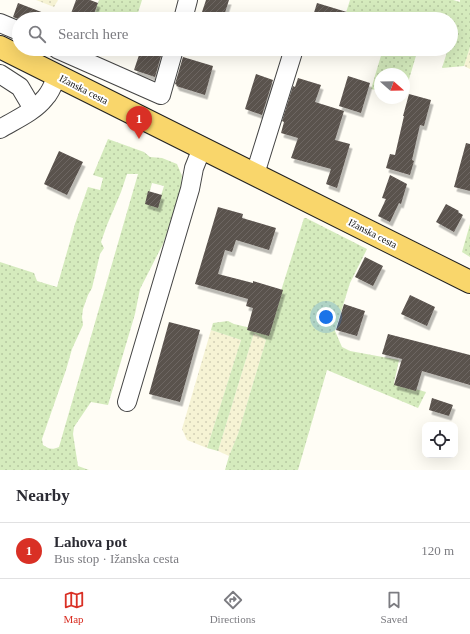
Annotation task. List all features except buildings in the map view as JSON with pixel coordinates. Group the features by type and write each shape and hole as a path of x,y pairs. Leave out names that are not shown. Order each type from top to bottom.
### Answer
{"main road":[{"name":"Ižanska cesta","path":"0,47 12,53"},
{"name":"Ižanska cesta","path":"17,56 58,75 470,282"}],"street":[{"path":"185,12 188,0"},
{"path":"0,23 12,28"},
{"path":"73,56 161,95 172,56"},
{"path":"254,174 292,56"},
{"path":"100,96 112,73"},
{"path":"0,74 20,88 33,110"},
{"path":"0,128 33,110 46,98 58,75"},
{"path":"127,402 190,190 194,168 202,148"}],"shaded area":[{"path":"36,0 58,0 54,7"},
{"path":"470,47 470,69 464,66"},
{"path":"211,330 241,340 207,448 187,440 182,429"},
{"path":"254,333 266,340 238,434 229,456 218,451"}],"green space":[{"path":"99,0 142,0 138,12 95,12"},
{"path":"350,0 453,0 460,2 460,0 470,0 470,47 464,66 442,68 446,56 458,56 458,12 346,12"},
{"path":"381,56 416,56 410,76 410,68 377,68"},
{"path":"374,79 374,90 371,89"},
{"path":"108,139 144,152 150,157 162,158 177,164 182,176 180,192 163,244 140,289 135,314 108,405 91,402 74,427 73,434 78,466 89,470 0,470 0,262 34,273 37,281 57,287 75,224 88,187 100,190 103,178 93,175","holes":["127,174 138,174 59,447 52,449 43,445 42,439 72,349 83,325 83,309 92,288 100,254 104,248 101,242","152,183 164,186 159,202 148,198"]},
{"path":"304,218 367,249 350,283 335,331 342,347 350,351 399,360 394,383 426,392 418,408 327,370 298,470 225,470 238,434 266,340 254,333 218,451 207,448 241,340 211,330 213,323 228,321 234,324 268,332"},
{"path":"470,224 470,257 462,252"}],"place":[{"name":"Lahova pot","path":"139,139"}]}
